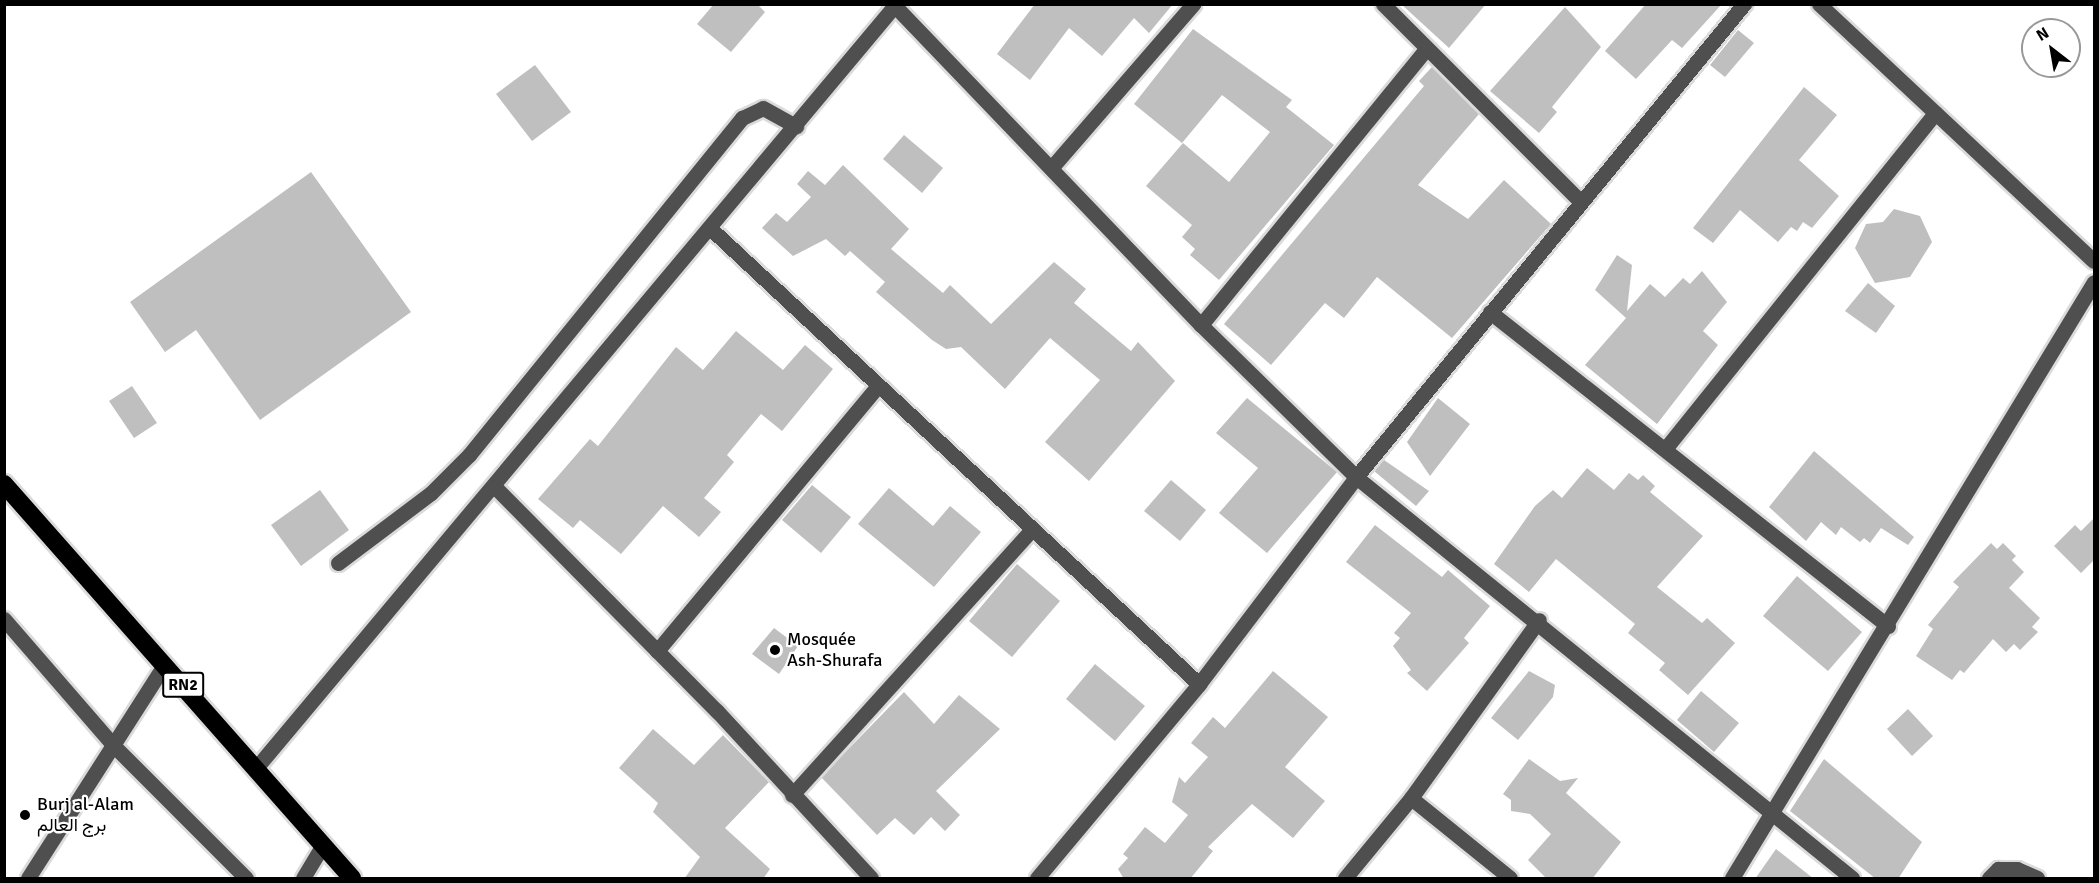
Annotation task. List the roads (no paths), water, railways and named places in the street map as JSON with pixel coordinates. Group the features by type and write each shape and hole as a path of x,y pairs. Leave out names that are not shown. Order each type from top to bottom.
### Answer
{"highway":[{"name":"RN2","path":"4,474 9,488 352,879"}],"street":[{"path":"1052,167 1193,4"},
{"path":"1383,4 1580,201"},
{"path":"1037,879 1199,684 1356,477 1580,201 1744,4"},
{"path":"1820,4 2094,261"},
{"path":"256,768 496,488 894,5 1052,167 1201,325 1356,477 1539,620 1852,879"},
{"path":"1201,325 1426,49"},
{"path":"338,563 431,494 469,455 742,117 764,108 796,126"},
{"path":"1665,449 1935,113"},
{"path":"711,229 1199,684"},
{"path":"1732,879 1888,626 2094,282"},
{"path":"1490,312 1888,626"},
{"path":"657,651 879,386"},
{"path":"496,488 657,651 871,879"},
{"path":"792,795 1032,529"},
{"path":"4,619 113,745 246,879"},
{"path":"1345,879 1411,798 1539,620"},
{"path":"28,879 164,664"},
{"path":"1411,798 1510,879"},
{"path":"303,879 323,845"},
{"path":"1989,879 1998,869 2017,869 2037,879"}],"place":[{"name":"Mosquée Ash-Shurafa","path":"775,650"},
{"name":"Burj al-Alam برج العالم","path":"25,815"}]}
